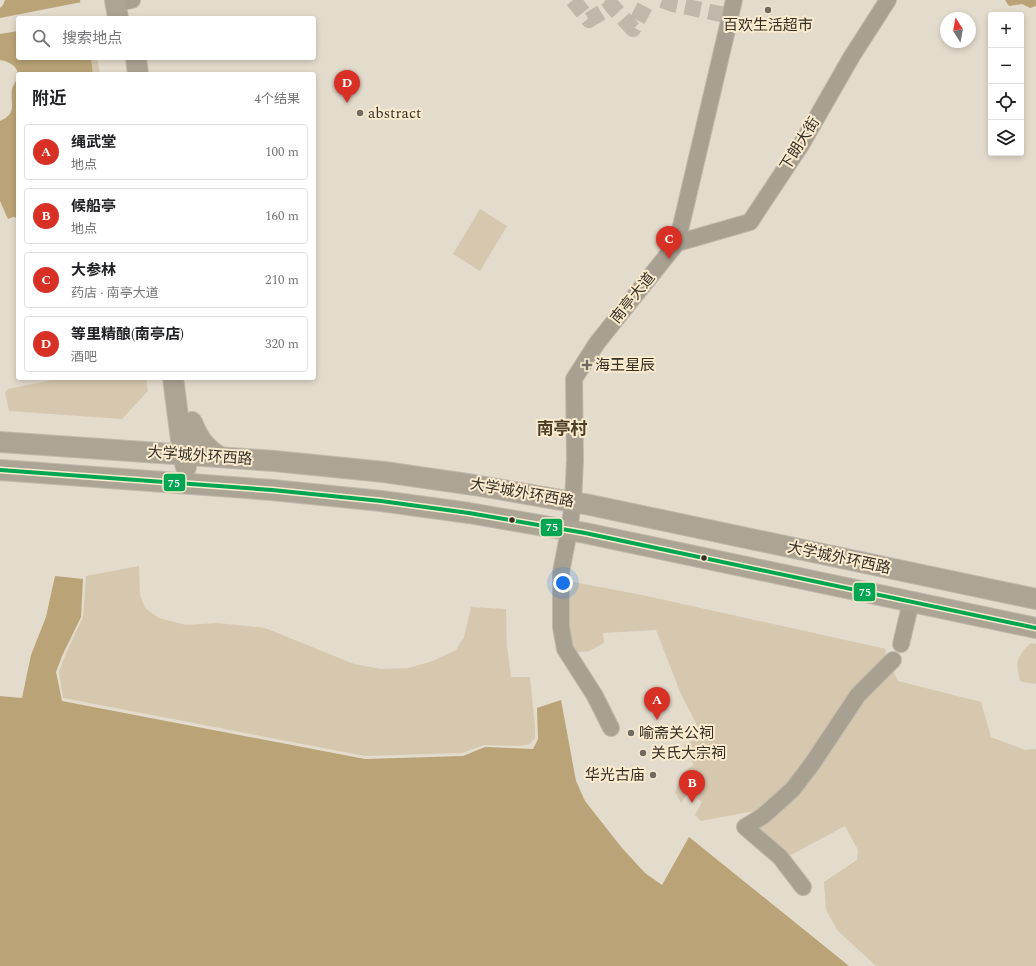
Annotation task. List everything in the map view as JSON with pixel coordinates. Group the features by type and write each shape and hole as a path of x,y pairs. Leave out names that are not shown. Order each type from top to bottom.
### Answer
{"main road":[{"path":"124,60 126,72"},
{"path":"136,60 138,72"},
{"path":"174,380 186,423 205,446 220,457"},
{"path":"185,380 186,423 190,455 191,484"},
{"path":"153,452 171,442 186,423"},
{"name":"大学城外环西路","path":"0,442 220,457 384,472 506,490 573,502 1036,599"},
{"path":"218,486 209,482 205,473 207,464 210,460 220,457"},
{"name":"大学城外环西路","path":"0,470 272,490 381,501 477,514 569,531 1036,628"}],"street":[{"name":"南亭大道","path":"611,728 595,696 565,649 561,627 561,572 573,502 575,460 574,379 597,343 677,243 734,0"},
{"name":"下朗大街","path":"677,243 750,222 801,145 852,56 888,0"},
{"path":"901,644 911,602"},
{"path":"803,887 780,857 745,827 763,816 793,789 812,764 858,695 892,660"}],"shaded area":[{"path":"5,0 80,0 84,16 16,16 16,60 91,60 93,72 17,72 13,65 0,60 0,8"},
{"path":"1005,0 1036,0 1036,6 1030,8 1022,4 1009,6"},
{"path":"91,60 97,60 100,72 93,72"},
{"path":"16,81 16,218 8,219 0,201 0,121 6,118 11,111 12,89"},
{"path":"480,209 507,226 480,271 453,254"},
{"path":"51,380 146,380 148,391 122,419 9,411 5,393 8,389"},
{"path":"139,566 140,595 145,608 159,618 186,625 218,623 265,628 354,664 381,669 408,668 433,661 456,650 464,637 471,607 506,609 507,646 511,677 530,677 535,738 530,744 519,746 484,745 462,753 365,756 63,698 59,672 83,617 86,576"},
{"path":"55,576 83,579 81,617 56,672 62,701 365,759 463,756 485,747 533,749 538,739 537,708 561,700 576,781 585,801 622,848 645,873 662,885 689,837 849,966 0,966 0,696 22,698 31,655 46,617"},
{"path":"568,581 642,595 886,649 885,659 790,785 759,810 701,821 695,815 702,802 688,793 681,803 675,792 683,772 694,765 684,746 702,735 681,694 656,630 603,633 604,643 589,651 573,653 568,647"},
{"path":"1031,643 1036,644 1036,684 1020,681 1018,668 1018,661 1021,654"},
{"path":"892,669 898,681 981,702 991,737 1025,750 1036,749 1036,966 876,966 838,931 826,910 824,882 857,860 858,850 845,826 789,856 756,828 861,699"}],"pier":[{"path":"82,2 86,16 16,16 16,31 0,34 0,18"}],"tunnel":[{"path":"573,0 589,20 612,6"},
{"path":"608,0 633,29 648,0"},
{"path":"662,0 673,4 730,16"}],"transit line":[{"name":"75","path":"0,470 272,490 381,501 469,513 585,533 1036,628"}],"place":[{"name":"百欢生活超市","path":"768,10"},
{"name":"等里精酿(南亭店)","path":"347,103"},
{"name":"abstract","path":"360,113"},
{"name":"大参林","path":"669,259"},
{"name":"海王星辰","path":"587,365"},
{"name":"绳武堂","path":"657,720"},
{"name":"喻斋关公祠","path":"631,733"},
{"name":"关氏大宗祠","path":"643,753"},
{"name":"华光古庙","path":"653,775"},
{"name":"候船亭","path":"692,803"}],"district":[{"name":"南亭村","path":"562,429"}]}
